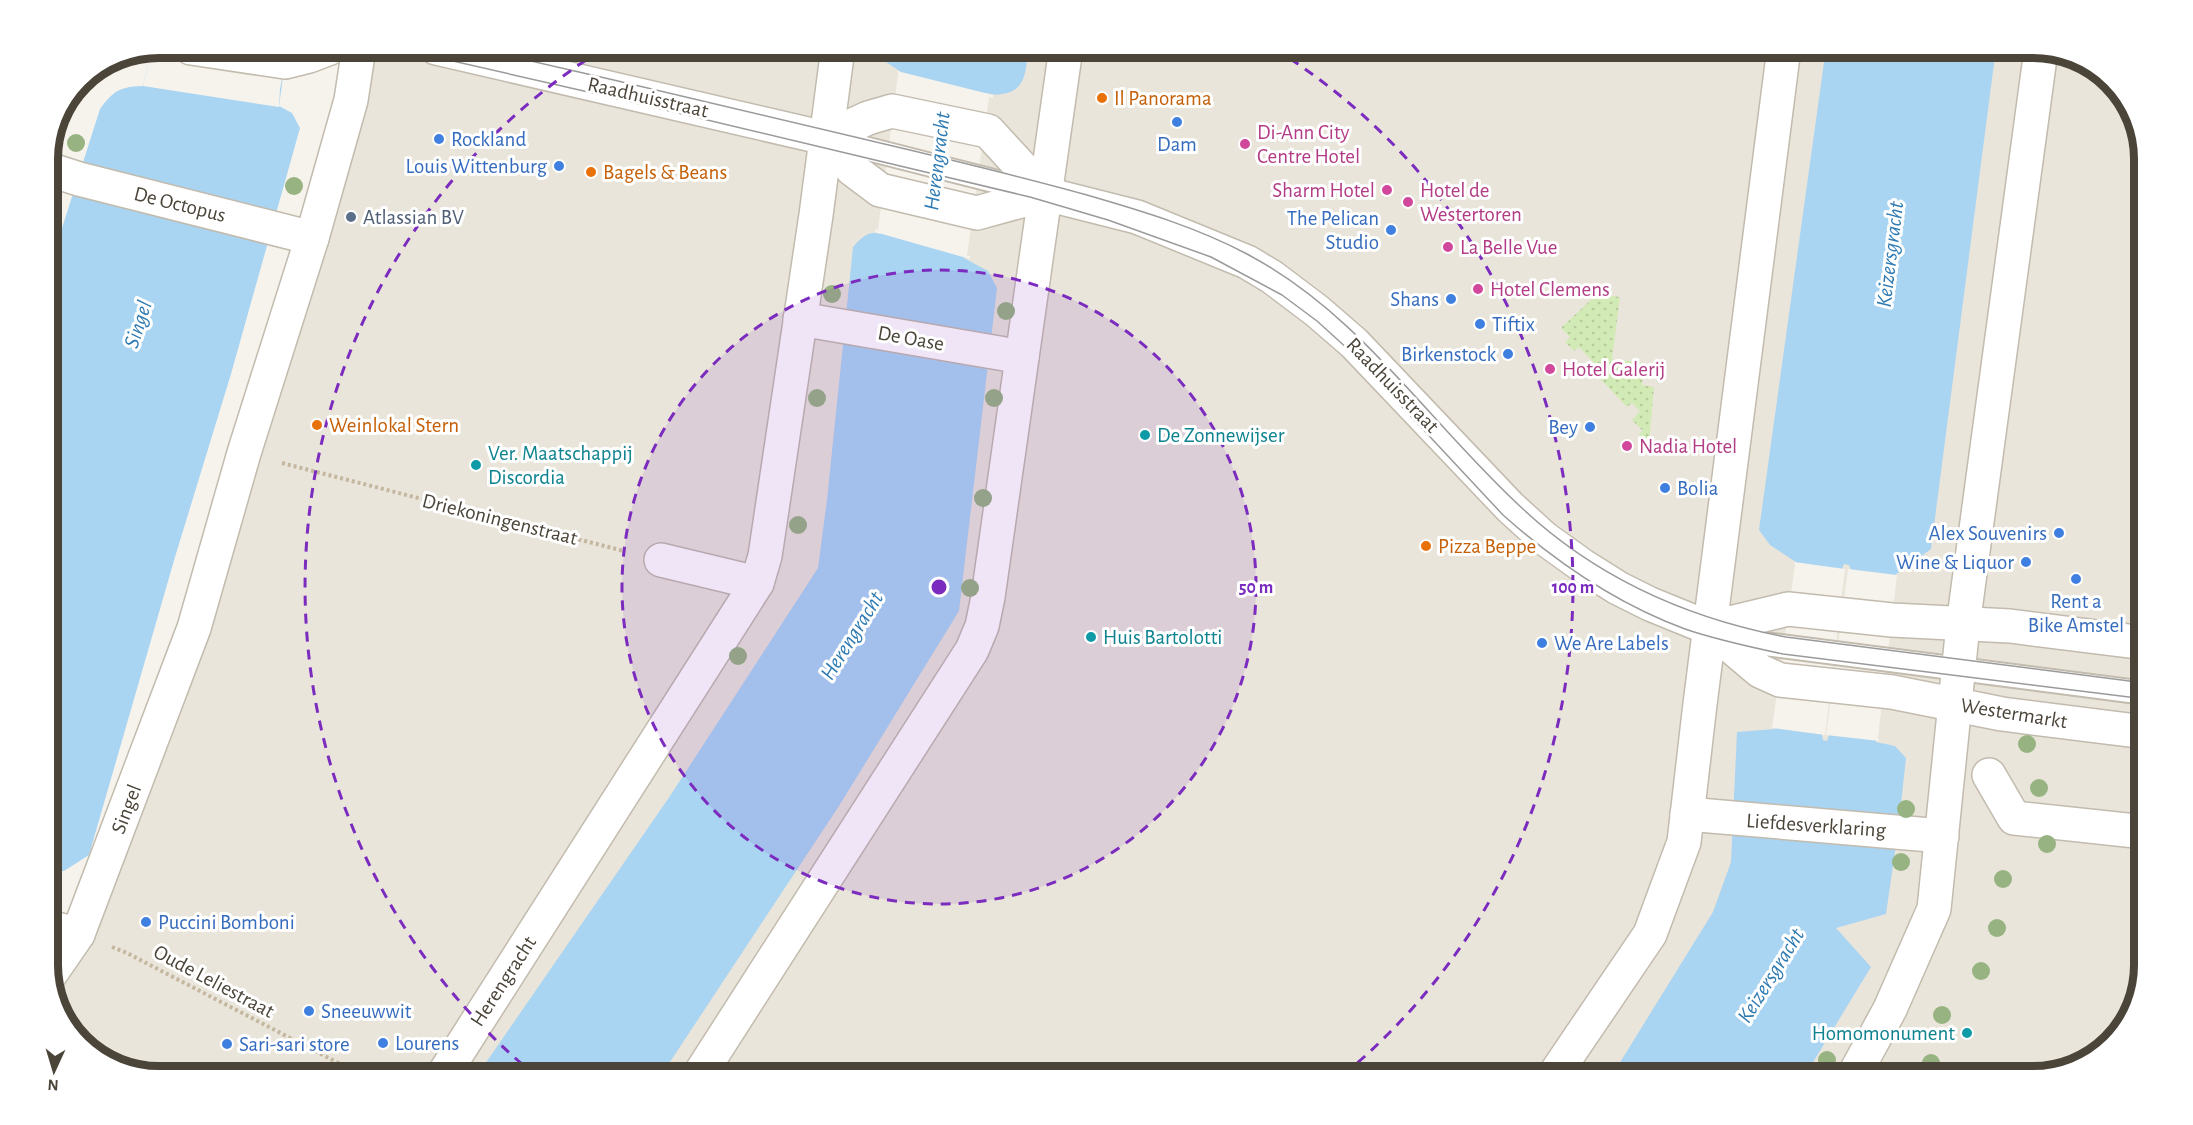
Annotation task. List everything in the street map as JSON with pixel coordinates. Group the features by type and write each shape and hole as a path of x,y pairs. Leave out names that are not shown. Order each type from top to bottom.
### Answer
{"street":[{"path":"258,58 285,62 301,58"},
{"name":"Singel","path":"63,931 194,628 244,453 312,238 351,100 357,58"},
{"name":"Raadhuisstraat","path":"479,58 825,138 852,169 880,190 977,213 1046,194 1137,217 1247,262 1272,277 1317,311 1354,343 1510,507 1544,538 1618,588 1709,628 1760,671 1780,680"},
{"name":"Herengracht","path":"449,1066 757,583 765,556 837,58"},
{"path":"707,1066 972,650 982,626 1065,58"},
{"path":"1560,1066 1650,934 1684,843 1709,628 1783,58"},
{"path":"1860,1066 1890,1009 1934,909 1964,625 2040,58"},
{"path":"825,138 868,118 892,111 988,131 1046,194"},
{"name":"De Octopus","path":"59,173 312,238"},
{"name":"De Oase","path":"800,319 1022,357"},
{"path":"661,560 757,583"},
{"path":"1709,628 1788,609 1892,620 2010,626 2134,642"},
{"name":"Westermarkt","path":"1780,680 1884,691 2002,714 2134,731"},
{"path":"1989,776 2014,818 2134,831"},
{"name":"Liefdesverklaring","path":"1687,814 1942,836"}],"lane":[{"name":"Raadhuisstraat","path":"825,138 1046,194"},
{"name":"Raadhuisstraat","path":"1709,628 1757,643 1784,646"},
{"name":"Westermarkt","path":"1784,646 2134,692"}],"path":[{"name":"Driekoningenstraat","path":"244,453 661,560"},
{"name":"Oude Leliestraat","path":"63,931 127,953 344,1066"}],"shaded area":[{"path":"352,58 2034,58 2060,62 2090,75 2118,103 2129,127 2134,153 2133,985 2118,1022 2090,1050 2078,1056 2047,1066 146,1066 103,1050 75,1022 60,985 59,957 94,907"}],"green space":[{"path":"1597,294 1620,297 1612,359 1644,363 1642,385 1654,387 1649,444 1639,434 1643,431 1632,420 1640,411 1632,403 1627,407 1591,369 1596,365 1579,347 1574,351 1565,342 1570,337 1561,328"}],"water":[{"path":"249,58 285,62 279,106 292,113 300,128 231,374 175,557 89,855 64,871 59,871 59,238 100,109 118,91 143,86 150,59"},
{"path":"884,58 1027,58 1021,84 1010,92 987,93 964,258 988,271 997,288 959,611 839,806 667,1066 484,1066 670,796 818,568 853,247 868,234 880,234 901,72"},
{"name":"Keizersgracht","path":"1825,58 1995,58 1931,549 1895,575 1876,742 1895,746 1906,758 1886,914 1836,928 1871,967 1811,1066 1618,1066 1713,912 1731,862 1737,732 1775,729 1799,564 1770,545 1759,530","holes":["1844,564 1849,565 1851,570 1829,735 1827,741 1823,740 1822,735"]}],"pier":[{"path":"286,58 279,107 143,86 150,59"},
{"path":"897,71 993,95 993,98 989,97 967,256 970,256 970,259 875,232 876,229 878,230"},
{"path":"1794,562 1845,569 1825,735 1772,728"},
{"path":"1848,569 1897,575 1879,741 1826,735"}],"tram line":[{"path":"440,58 1030,197 1108,220 1211,257 1282,295 1317,321 1349,350 1503,515 1545,550 1612,595 1685,629 1783,654 2134,698"},
{"path":"517,58 1044,183 1148,214 1228,244 1288,279 1325,307 1393,372 1489,476 1551,534 1613,575 1679,606 1714,619 1786,637 2134,682"}],"place":[{"name":"Il Panorama","path":"1102,98"},
{"name":"Dam","path":"1177,122"},
{"name":"Rockland","path":"439,139"},
{"name":"Di-Ann City Centre Hotel","path":"1245,144"},
{"name":"Louis Wittenburg","path":"559,166"},
{"name":"Bagels & Beans","path":"591,172"},
{"name":"Sharm Hotel","path":"1387,190"},
{"name":"Hotel de Westertoren","path":"1408,202"},
{"name":"Atlassian BV","path":"351,217"},
{"name":"The Pelican Studio","path":"1391,230"},
{"name":"La Belle Vue","path":"1448,247"},
{"name":"Hotel Clemens","path":"1478,289"},
{"name":"Shans","path":"1451,299"},
{"name":"Tiftix","path":"1480,324"},
{"name":"Birkenstock","path":"1508,354"},
{"name":"Hotel Galerij","path":"1550,369"},
{"name":"Weinlokal Stern","path":"317,425"},
{"name":"Bey","path":"1590,427"},
{"name":"De Zonnewijser","path":"1145,435"},
{"name":"Nadia Hotel","path":"1627,446"},
{"name":"Ver. Maatschappij Discordia","path":"476,465"},
{"name":"Bolia","path":"1665,488"},
{"name":"Alex Souvenirs","path":"2059,533"},
{"name":"Pizza Beppe","path":"1426,546"},
{"name":"Wine & Liquor","path":"2026,562"},
{"name":"Rent a Bike Amstel","path":"2076,579"},
{"name":"Huis Bartolotti","path":"1091,637"},
{"name":"We Are Labels","path":"1542,643"},
{"name":"Puccini Bomboni","path":"146,922"},
{"name":"Sneeuwwit","path":"309,1011"},
{"name":"Homomonument","path":"1967,1033"},
{"name":"Lourens","path":"383,1043"},
{"name":"Sari-sari store","path":"227,1044"}]}
